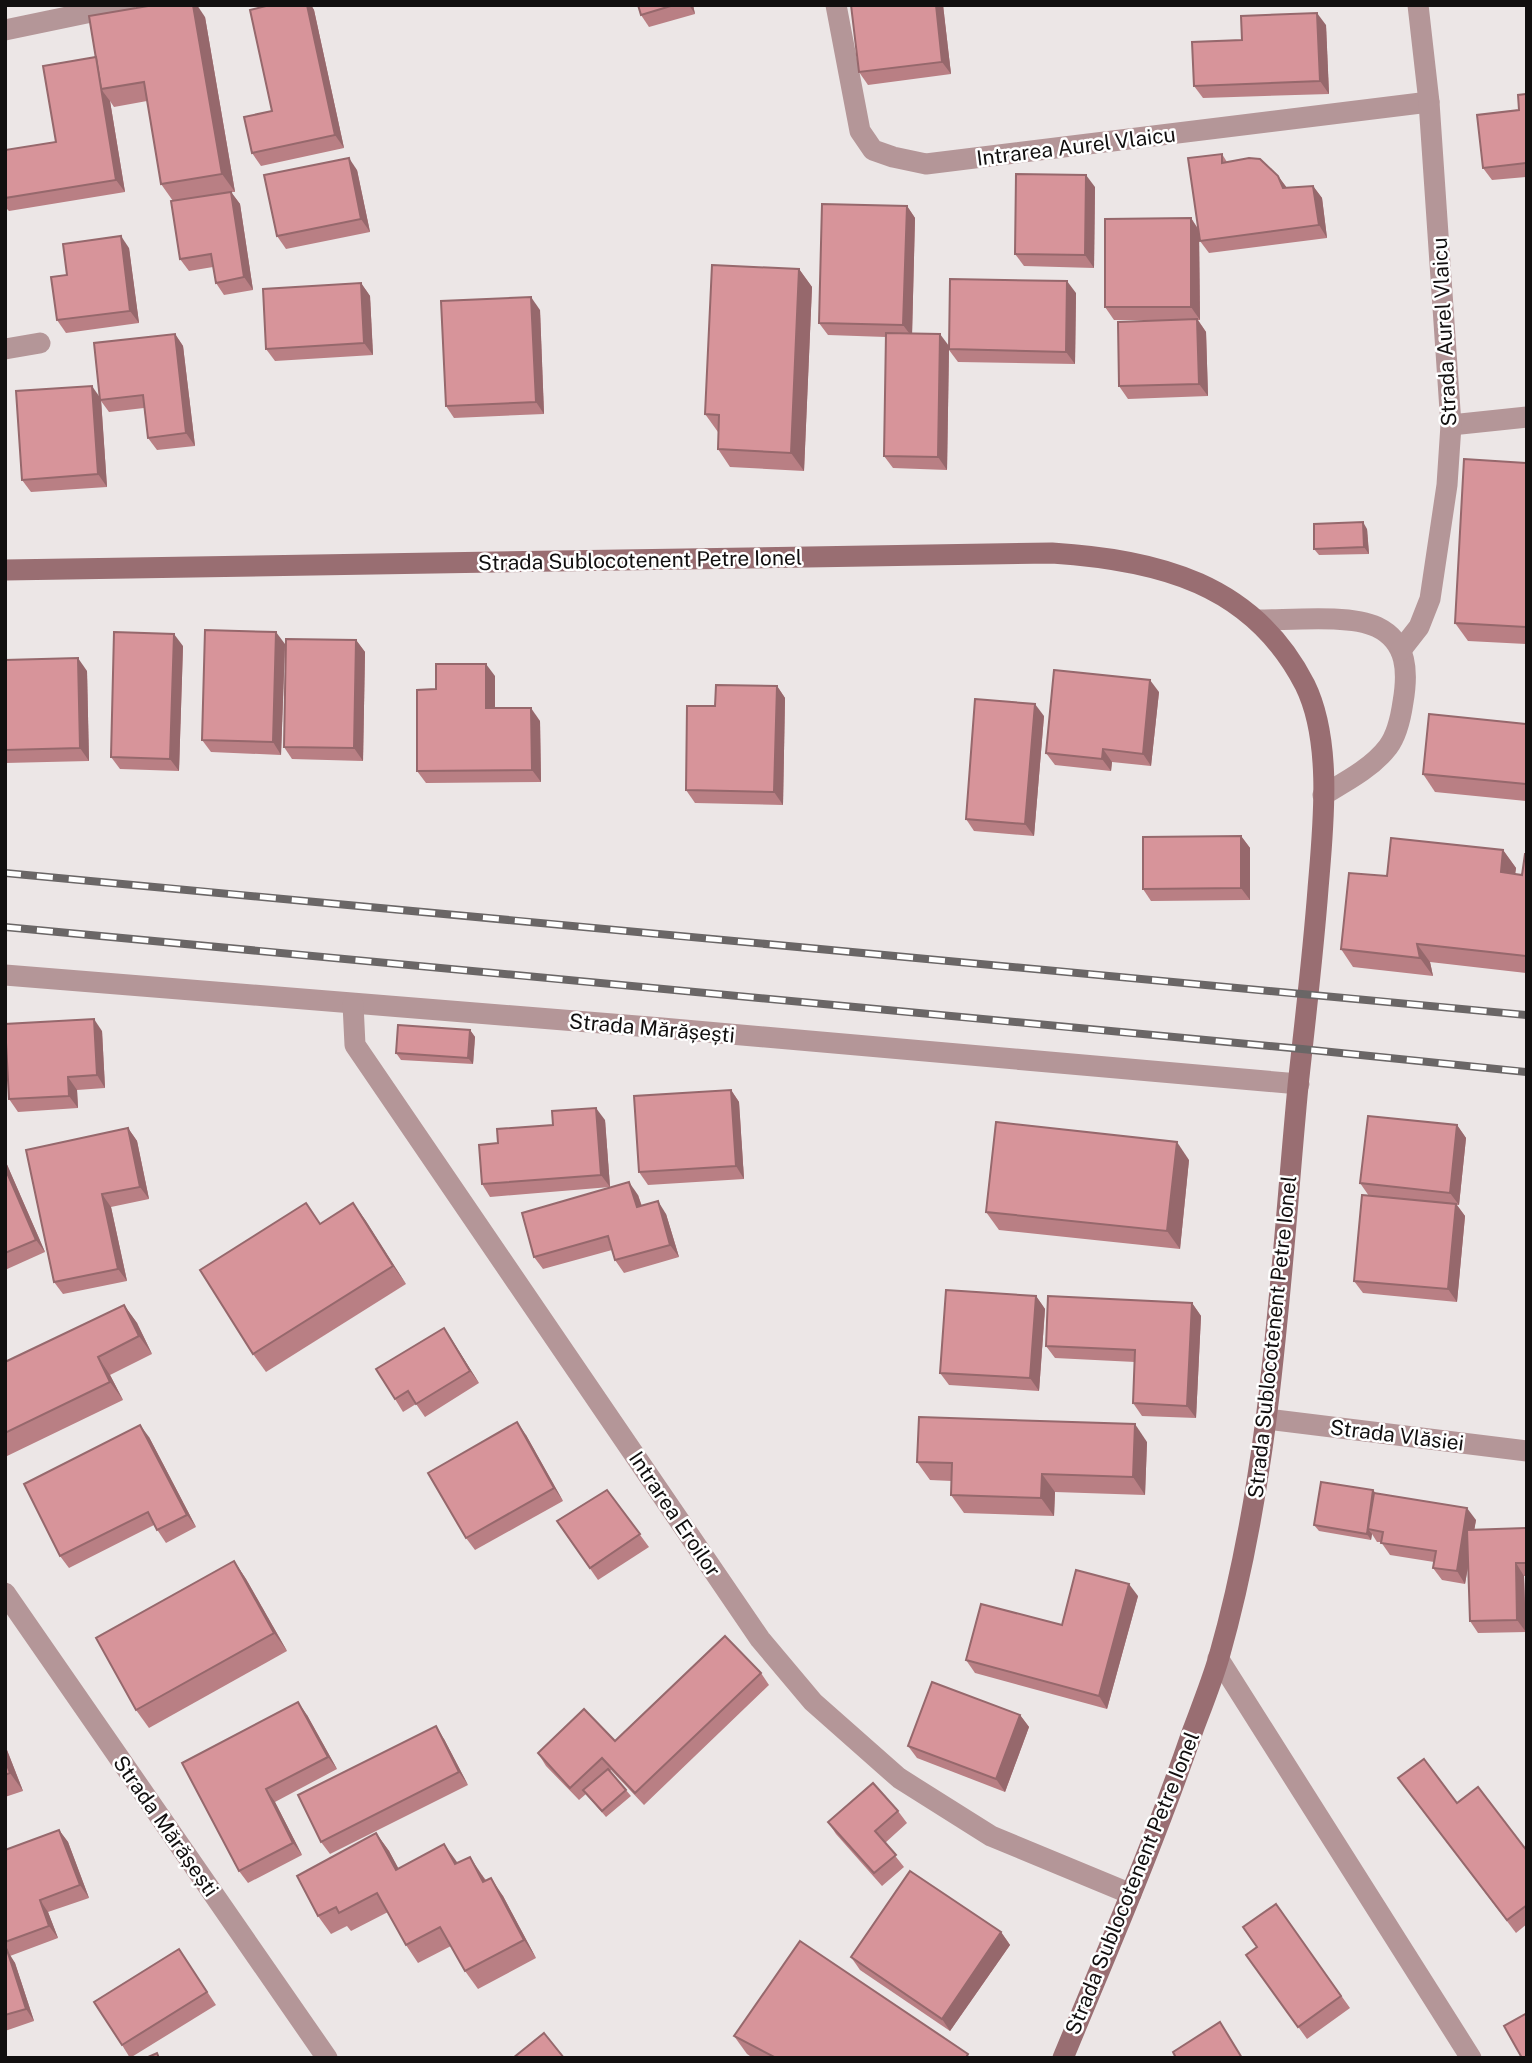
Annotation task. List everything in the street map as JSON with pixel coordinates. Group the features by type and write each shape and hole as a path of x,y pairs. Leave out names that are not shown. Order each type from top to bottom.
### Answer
{"main road":[{"name":"Strada Sublocotenent Petre Ionel","path":"5,570 1052,553 1092,555 1127,562 1207,586 1259,620 1280,644 1308,691 1319,735 1323,795 1313,946 1267,1419 1254,1500 1218,1658 1177,1779 1063,2058"}],"street":[{"path":"5,30 125,5"},
{"name":"Intrarea Aurel Vlaicu","path":"836,5 860,131 873,150 926,164 1429,103"},
{"name":"Strada Aurel Vlaicu","path":"1401,650 1419,627 1430,599 1447,485 1451,425 1429,103 1418,5"},
{"path":"5,349 40,343"},
{"path":"1451,425 1527,417"},
{"path":"1259,620 1359,622 1377,626 1391,636 1401,650 1406,667 1406,684 1399,724 1389,746 1367,768 1323,795"},
{"name":"Strada Mărășești","path":"5,975 662,1028 1299,1084"},
{"name":"Intrarea Eroilor","path":"353,1004 355,1045 760,1639 813,1702 900,1778 991,1836 1131,1894"},
{"name":"Strada Vlăsiei","path":"1267,1419 1527,1451"},
{"name":"Strada Mărășești","path":"5,1593 327,2058"},
{"path":"1218,1658 1471,2058"}],"building":[{"path":"154,5 193,5 222,174 161,184 144,82 101,89 89,16"},
{"path":"270,5 307,5 335,135 252,153 244,117 272,111 250,10"},
{"path":"638,5 674,5 641,15"},
{"path":"851,5 936,5 942,62 859,72"},
{"path":"1317,13 1320,81 1194,86 1192,42 1242,40 1241,16"},
{"path":"96,57 116,180 5,198 5,150 56,142 43,66"},
{"path":"1527,94 1527,163 1483,168 1477,115 1519,110 1518,95"},
{"path":"1222,154 1222,163 1249,158 1260,159 1278,176 1283,188 1313,186 1319,225 1200,241 1188,158"},
{"path":"349,158 361,219 277,236 264,175"},
{"path":"1016,174 1086,175 1085,255 1015,254"},
{"path":"231,192 244,277 216,283 211,254 180,259 171,201"},
{"path":"822,204 907,206 903,325 819,323"},
{"path":"1191,218 1191,307 1105,307 1105,219"},
{"path":"121,236 130,311 57,320 51,277 67,275 63,244"},
{"path":"712,265 799,269 791,453 718,449 719,415 705,414"},
{"path":"950,279 1067,281 1066,352 949,349"},
{"path":"361,283 364,343 266,349 263,289"},
{"path":"531,297 536,402 446,406 441,301"},
{"path":"1197,319 1199,384 1119,386 1118,322"},
{"path":"886,333 940,334 938,457 884,456"},
{"path":"175,334 186,433 148,438 143,395 100,400 94,343"},
{"path":"92,386 98,474 22,480 16,391"},
{"path":"1464,459 1527,463 1527,627 1455,623"},
{"path":"1363,522 1364,547 1314,549 1314,524"},
{"path":"205,630 276,632 273,742 202,740"},
{"path":"114,632 174,634 170,759 111,757"},
{"path":"286,639 356,640 354,748 284,747"},
{"path":"78,658 80,748 5,750 5,660"},
{"path":"436,664 486,664 486,708 531,708 532,770 417,771 417,690 436,689"},
{"path":"1054,670 1150,680 1143,754 1103,749 1102,759 1046,753"},
{"path":"716,685 777,686 774,792 686,790 687,706 715,706"},
{"path":"975,699 1035,704 1025,824 966,819"},
{"path":"1429,714 1527,724 1527,784 1423,774"},
{"path":"1241,836 1241,888 1143,889 1143,837"},
{"path":"1391,838 1503,850 1501,872 1522,875 1527,854 1527,956 1417,944 1420,958 1341,949 1349,873 1387,876"},
{"path":"94,1019 97,1075 68,1077 69,1096 9,1099 5,1024"},
{"path":"398,1025 470,1030 468,1058 396,1053"},
{"path":"731,1090 736,1166 639,1172 634,1096"},
{"path":"596,1108 601,1175 482,1184 479,1145 498,1143 497,1129 553,1125 552,1111"},
{"path":"1368,1116 1457,1125 1450,1193 1360,1183"},
{"path":"996,1122 1177,1142 1167,1231 986,1212"},
{"path":"128,1128 140,1187 102,1194 118,1269 54,1282 26,1150"},
{"path":"5,1168 36,1240 5,1253"},
{"path":"629,1182 637,1207 658,1201 670,1245 615,1260 608,1236 534,1257 522,1213"},
{"path":"1362,1195 1456,1204 1448,1289 1354,1281"},
{"path":"306,1203 320,1224 353,1203 393,1266 253,1354 200,1270"},
{"path":"946,1290 1036,1296 1030,1378 940,1373"},
{"path":"1048,1296 1192,1303 1187,1406 1133,1403 1135,1350 1046,1346"},
{"path":"124,1305 139,1336 98,1357 110,1382 5,1433 5,1362"},
{"path":"444,1328 470,1371 416,1404 408,1391 395,1399 376,1369"},
{"path":"919,1417 1135,1424 1133,1477 1042,1474 1041,1498 951,1495 952,1463 917,1462"},
{"path":"517,1422 554,1488 466,1538 428,1473"},
{"path":"140,1425 187,1515 157,1530 148,1512 60,1556 24,1484"},
{"path":"1321,1482 1373,1490 1367,1534 1314,1525"},
{"path":"607,1490 640,1534 590,1568 557,1521"},
{"path":"1374,1493 1467,1508 1457,1571 1433,1568 1436,1551 1381,1543 1383,1532 1368,1529"},
{"path":"1527,1528 1527,1563 1516,1563 1517,1620 1470,1621 1467,1530"},
{"path":"234,1561 274,1633 136,1710 96,1638"},
{"path":"1076,1570 1129,1584 1099,1696 966,1660 981,1604 1062,1625"},
{"path":"725,1636 761,1673 635,1793 602,1758 570,1788 538,1753 584,1709 615,1741"},
{"path":"932,1682 1020,1715 996,1779 908,1746"},
{"path":"298,1702 328,1757 266,1789 293,1843 239,1871 182,1763"},
{"path":"436,1726 459,1772 321,1842 298,1795"},
{"path":"1424,1759 1457,1803 1478,1787 1527,1851 1527,1905 1507,1920 1398,1778"},
{"path":"5,1760 10,1773 5,1775"},
{"path":"608,1769 626,1790 602,1811 583,1790"},
{"path":"873,1783 898,1811 875,1831 896,1855 874,1873 828,1822"},
{"path":"59,1830 80,1885 40,1900 49,1926 5,1942 5,1850"},
{"path":"376,1833 396,1870 444,1844 455,1864 470,1857 483,1882 491,1878 524,1940 465,1971 440,1927 406,1945 377,1893 339,1913 336,1907 318,1916 297,1876"},
{"path":"910,1871 1001,1932 942,2019 851,1957"},
{"path":"1276,1904 1341,1996 1298,2027 1246,1955 1257,1947 1243,1927"},
{"path":"800,1941 968,2054 966,2058 776,2058 734,2036"},
{"path":"179,1949 207,1992 122,2045 94,2002"},
{"path":"7,1950 26,2009 5,2015 5,1951"},
{"path":"1527,2013 1527,2058 1522,2058 1504,2026"},
{"path":"1220,2022 1242,2058 1176,2058 1173,2052"},
{"path":"544,2033 564,2058 513,2058"},
{"path":"157,2053 159,2058 146,2058"}],"railway":[{"path":"5,873 1527,1015"},
{"path":"5,927 1527,1072"}]}
